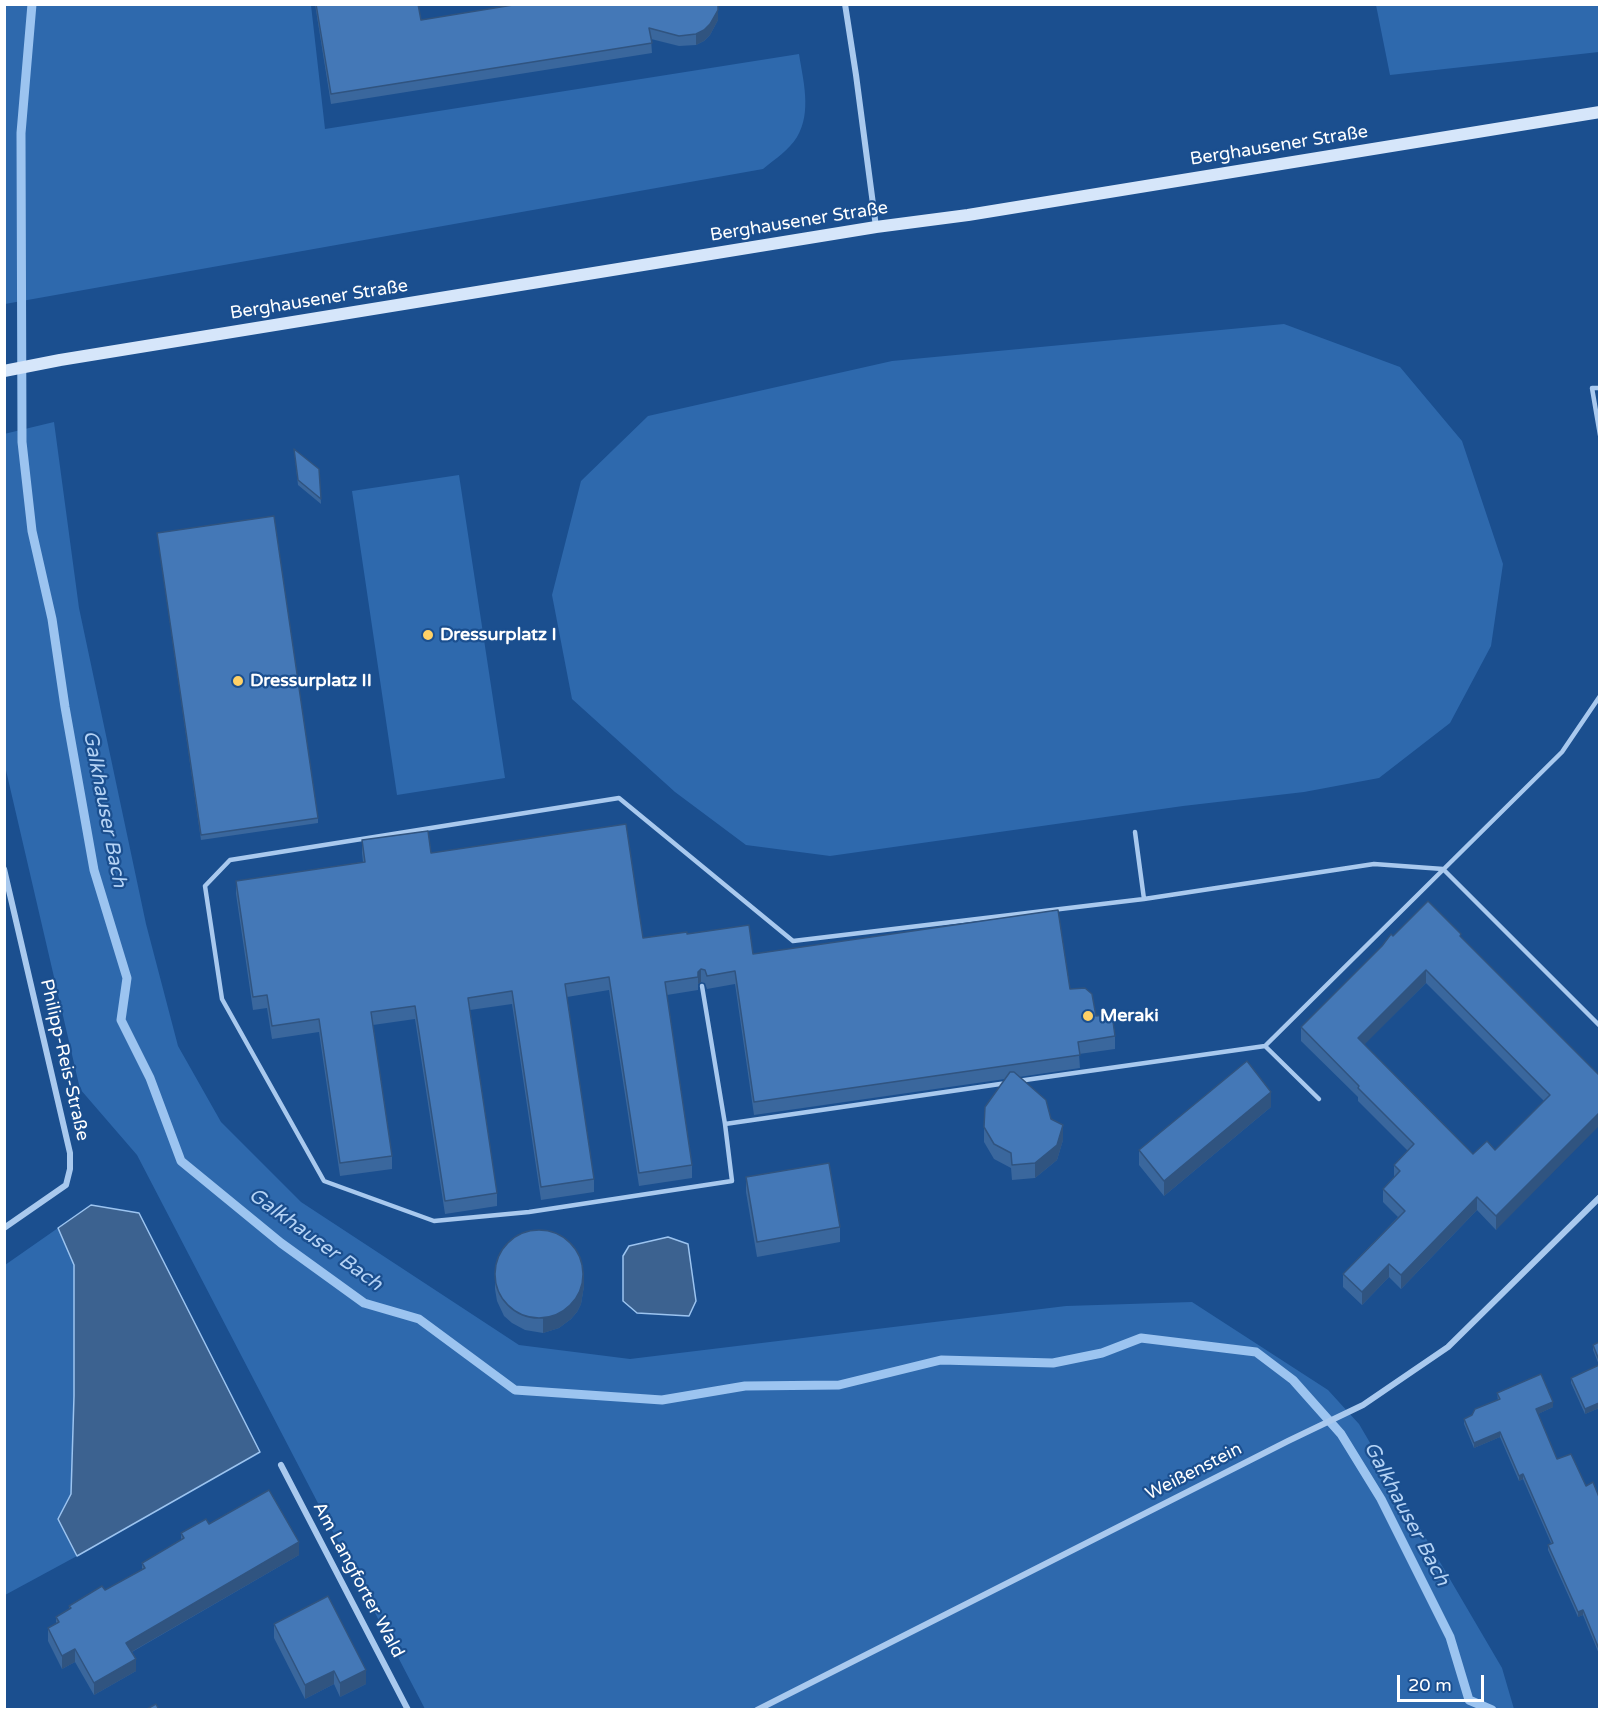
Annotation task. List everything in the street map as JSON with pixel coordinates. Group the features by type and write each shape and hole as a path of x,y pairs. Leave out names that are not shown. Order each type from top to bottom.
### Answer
{"main road":[{"name":"Berghausener Straße","path":"4,371 876,227 980,213 1599,112"}],"street":[{"path":"844,4 876,227"},
{"name":"Philipp-Reis-Straße","path":"4,869 70,1154 70,1169 66,1185 4,1228"},
{"name":"Weißenstein","path":"757,1710 1363,1405 1449,1347 1599,1197"},
{"name":"Am Langforter Wald","path":"281,1465 408,1710"}],"lane":[{"path":"1599,388 1592,388 1599,435"},
{"path":"725,1124 1265,1046 1562,752 1599,696"},
{"path":"702,986 732,1181 529,1212 434,1221 324,1181 222,999 205,886 230,860 619,798 794,941 1144,899 1374,864 1443,869 1599,1026"},
{"path":"1135,832 1144,899"},
{"path":"1265,1046 1319,1099"}],"shaded area":[{"path":"5,4 311,5 325,129 799,54 805,96 804,117 802,127 794,142 763,169 5,304"},
{"path":"1376,5 1599,5 1599,52 1390,75"},
{"path":"1284,324 1400,367 1462,441 1503,564 1491,646 1450,723 1379,778 1304,792 1183,806 830,856 746,845 675,792 572,699 552,595 581,481 648,416 892,361"},
{"path":"54,422 79,608 146,924 178,1046 221,1122 301,1202 519,1345 630,1359 1066,1306 1192,1302 1328,1390 1359,1424 1502,1668 1514,1709 425,1709 137,1155 80,1089 5,766 4,434"},
{"name":"Dressurplatz I","path":"459,475 505,778 397,795 352,491"},
{"path":"91,1205 139,1213 260,1452 77,1556 58,1519 71,1494 74,1265 58,1228"},
{"path":"58,1228 74,1265 74,1396 71,1494 58,1519 77,1556 5,1595 5,1265"},
{"path":"668,1237 688,1244 696,1301 689,1316 637,1313 623,1301 623,1256 629,1246"}],"building":[{"path":"316,4 418,4 421,20 519,4 718,4 718,10 710,24 696,34 679,36 649,28 652,43 331,94"},
{"path":"294,449 319,469 321,499 298,480"},
{"name":"Dressurplatz II","path":"274,516 318,818 201,835 157,533"},
{"path":"626,824 643,938 749,925 753,954 1058,910 1070,989 1085,988 1092,994 1096,1016 1112,1014 1115,1036 1078,1042 1080,1055 754,1102 735,971 707,976 705,970 701,969 698,977 665,982 692,1165 639,1173 609,977 565,984 594,1179 541,1187 512,991 468,998 497,1193 445,1201 415,1006 371,1012 392,1156 340,1163 319,1019 272,1026 267,995 253,997 236,881 365,862 362,840 428,831 431,853"},
{"path":"1428,901 1599,1075 1599,1113 1496,1216 1477,1197 1401,1275 1389,1264 1362,1292 1343,1274 1405,1211 1383,1189 1400,1171 1394,1165 1414,1144 1301,1027 1382,946 1391,934 1393,936","holes":["1426,970 1550,1095 1495,1150 1487,1141 1473,1154 1358,1038"]},
{"path":"1247,1061 1271,1092 1164,1181 1139,1150"},
{"path":"1010,1072 1014,1072 1046,1100 1051,1119 1063,1125 1057,1145 1035,1163 1012,1165 1011,1153 994,1144 984,1127 985,1107"},
{"path":"829,1163 840,1227 757,1242 746,1177"},
{"path":"539,1230 556,1233 570,1243 580,1257 583,1274 580,1291 570,1305 556,1315 539,1318 522,1315 508,1305 498,1291 495,1274 498,1257 508,1243 522,1233"},
{"path":"1599,1342 1599,1360 1593,1345"},
{"path":"1599,1365 1599,1403 1585,1409 1571,1378"},
{"path":"1541,1374 1553,1402 1536,1409 1557,1459 1571,1454 1586,1486 1593,1482 1599,1497 1599,1649 1583,1610 1578,1612 1548,1545 1553,1543 1523,1474 1519,1476 1500,1432 1474,1443 1464,1419 1472,1415 1475,1409 1500,1399 1497,1393"},
{"path":"269,1490 299,1542 126,1643 136,1659 94,1683 75,1649 62,1656 48,1628 59,1622 56,1617 71,1608 69,1606 102,1586 105,1590 145,1568 142,1563 184,1538 181,1533 206,1519 209,1524"},
{"path":"328,1596 366,1670 340,1683 334,1671 305,1685 274,1624"},
{"path":"156,1704 159,1710 145,1710"}],"waterway":[{"name":"Galkhauser Bach","path":"32,4 21,133 22,442 32,531 52,619 94,870 127,978 121,1020 150,1078 181,1161 281,1243 364,1303 419,1319 515,1390 662,1400 745,1386 839,1385 941,1360 1053,1363 1102,1353 1141,1338 1256,1352 1293,1380 1341,1434 1381,1499 1450,1637 1469,1700 1492,1710"}],"place":[{"name":"Dressurplatz I","path":"428,635"},
{"name":"Dressurplatz II","path":"238,681"},
{"name":"Meraki","path":"1088,1016"}]}
